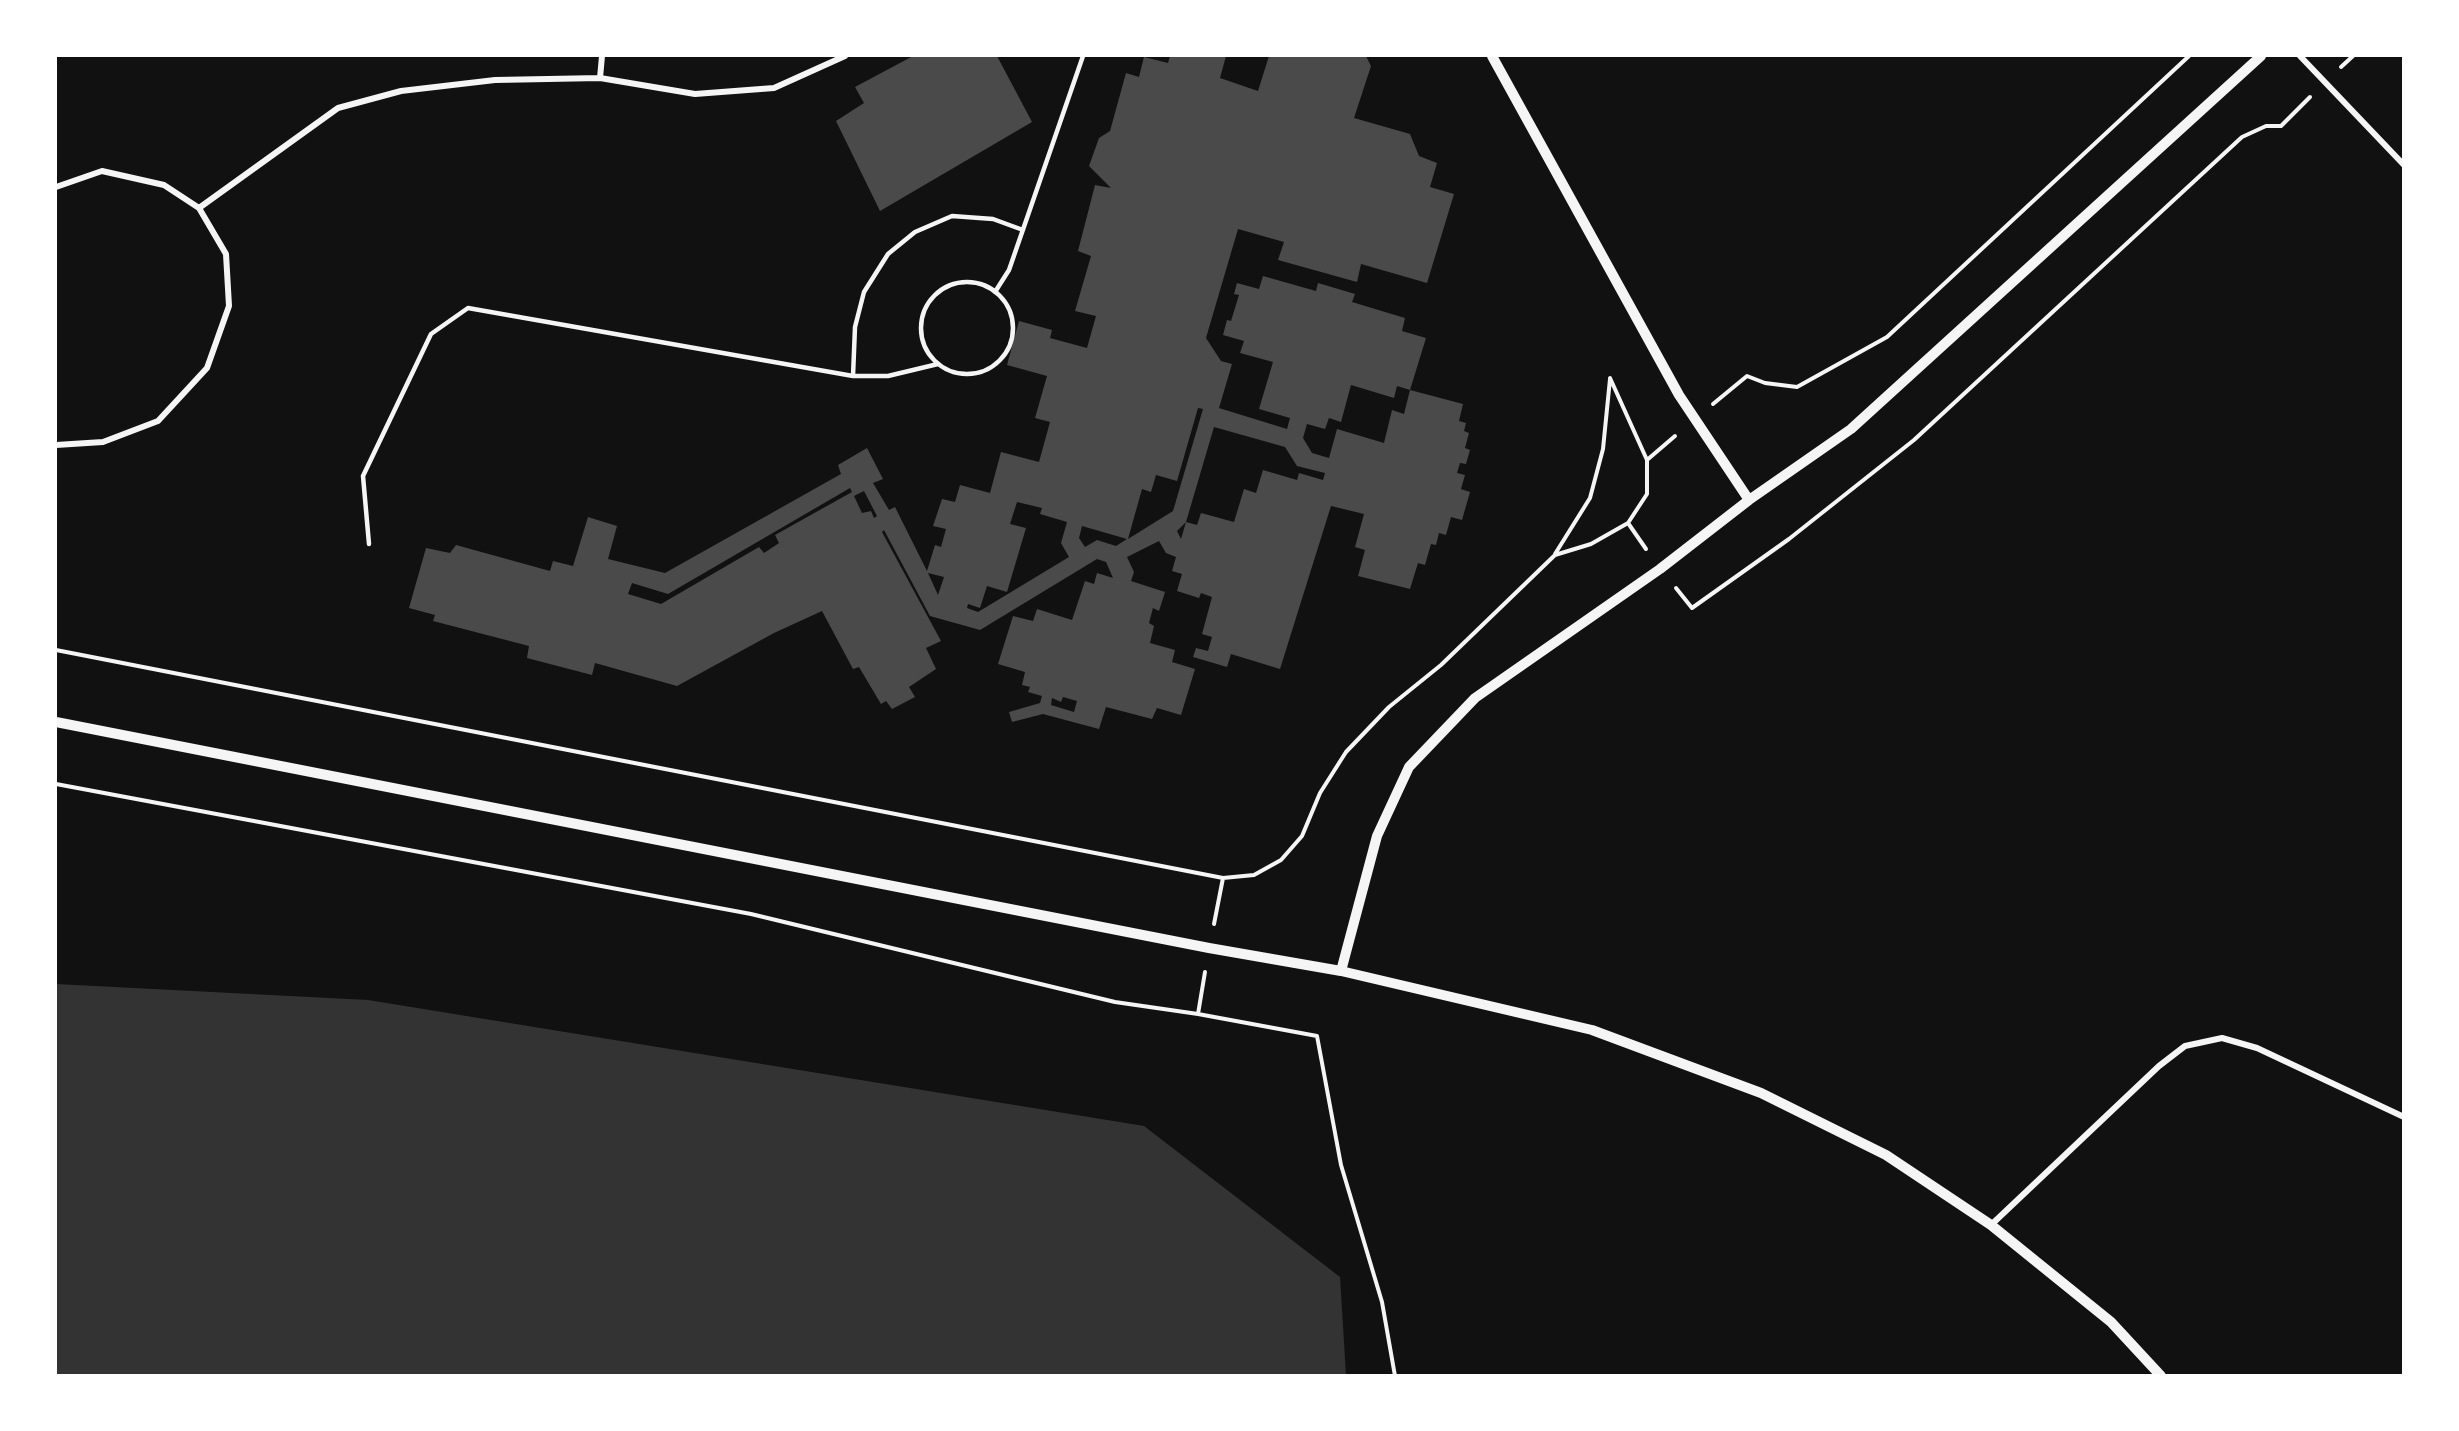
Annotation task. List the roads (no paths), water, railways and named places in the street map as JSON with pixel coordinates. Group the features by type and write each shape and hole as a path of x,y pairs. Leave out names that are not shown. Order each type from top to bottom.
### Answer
{"street":[{"path":"600,78 602,56"},
{"path":"200,207 338,108 401,91 495,80 600,78 695,94 774,88 845,56"},
{"path":"1492,56 1695,420 1749,500"},
{"path":"1341,971 1377,836 1408,766 1474,698 1660,569 1749,500 1851,429 2261,56"},
{"path":"2300,56 2403,165"},
{"path":"56,187 102,171 164,185 200,207 226,254 230,306 207,368 158,421 103,442 56,446"},
{"path":"56,722 1209,948 1341,971 1592,1030 1761,1093 1886,1155 1991,1225 2111,1322 2161,1376"},
{"path":"1991,1225 2159,1066 2185,1046 2222,1038 2258,1048 2403,1117"}],"lane":[{"path":"995,292 1010,270 1083,56"},
{"path":"852,376 855,327 864,292 888,254 915,232 952,216 993,219 1023,230"},
{"path":"964,282 978,283 1003,298 1010,310 1013,338 1007,352 997,364 983,372 967,375 952,372 938,364 928,352 922,338 922,322 927,307 936,294 964,282"},
{"path":"369,544 363,476 431,334 468,308 852,376 888,376 938,364"}]}
